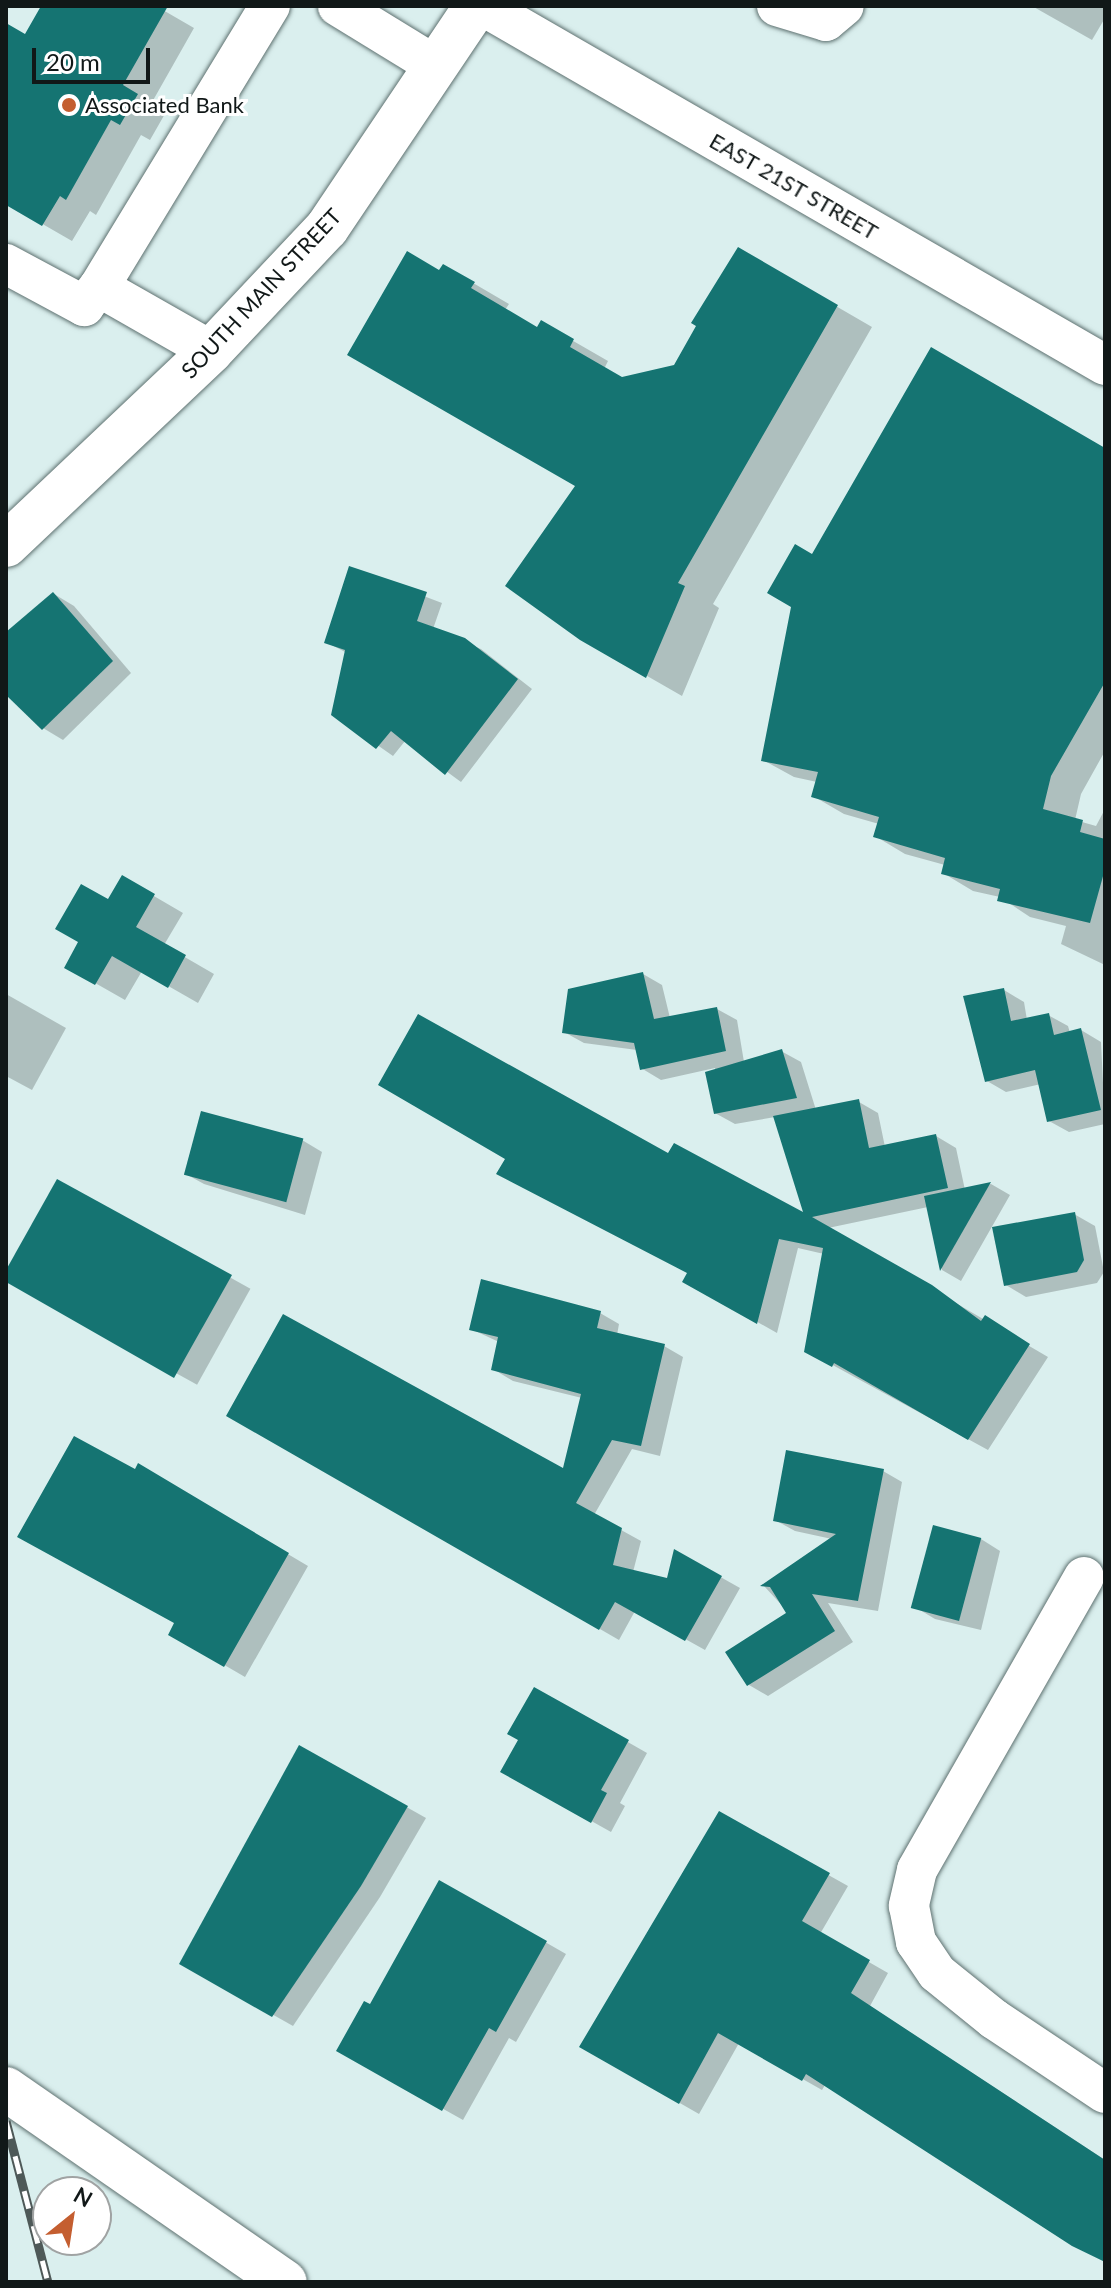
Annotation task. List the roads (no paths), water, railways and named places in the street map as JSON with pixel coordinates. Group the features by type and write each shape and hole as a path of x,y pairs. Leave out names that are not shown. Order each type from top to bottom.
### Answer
{"main road":[{"name":"SOUTH MAIN STREET","path":"6,545 211,351 327,228 476,6"},
{"path":"6,2089 285,2282"}],"street":[{"path":"6,264 84,306 99,287 270,6"},
{"path":"338,6 436,66"},
{"name":"EAST 21ST STREET","path":"483,6 1105,365"},
{"path":"777,6 826,21 844,6"},
{"path":"99,287 211,351"},
{"path":"1084,1577 917,1870 909,1918 916,1942 937,1973 1019,2037 1105,2093"}],"railway":[{"path":"6,2121 48,2282"}],"place":[{"name":"Associated Bank","path":"69,105"}]}
